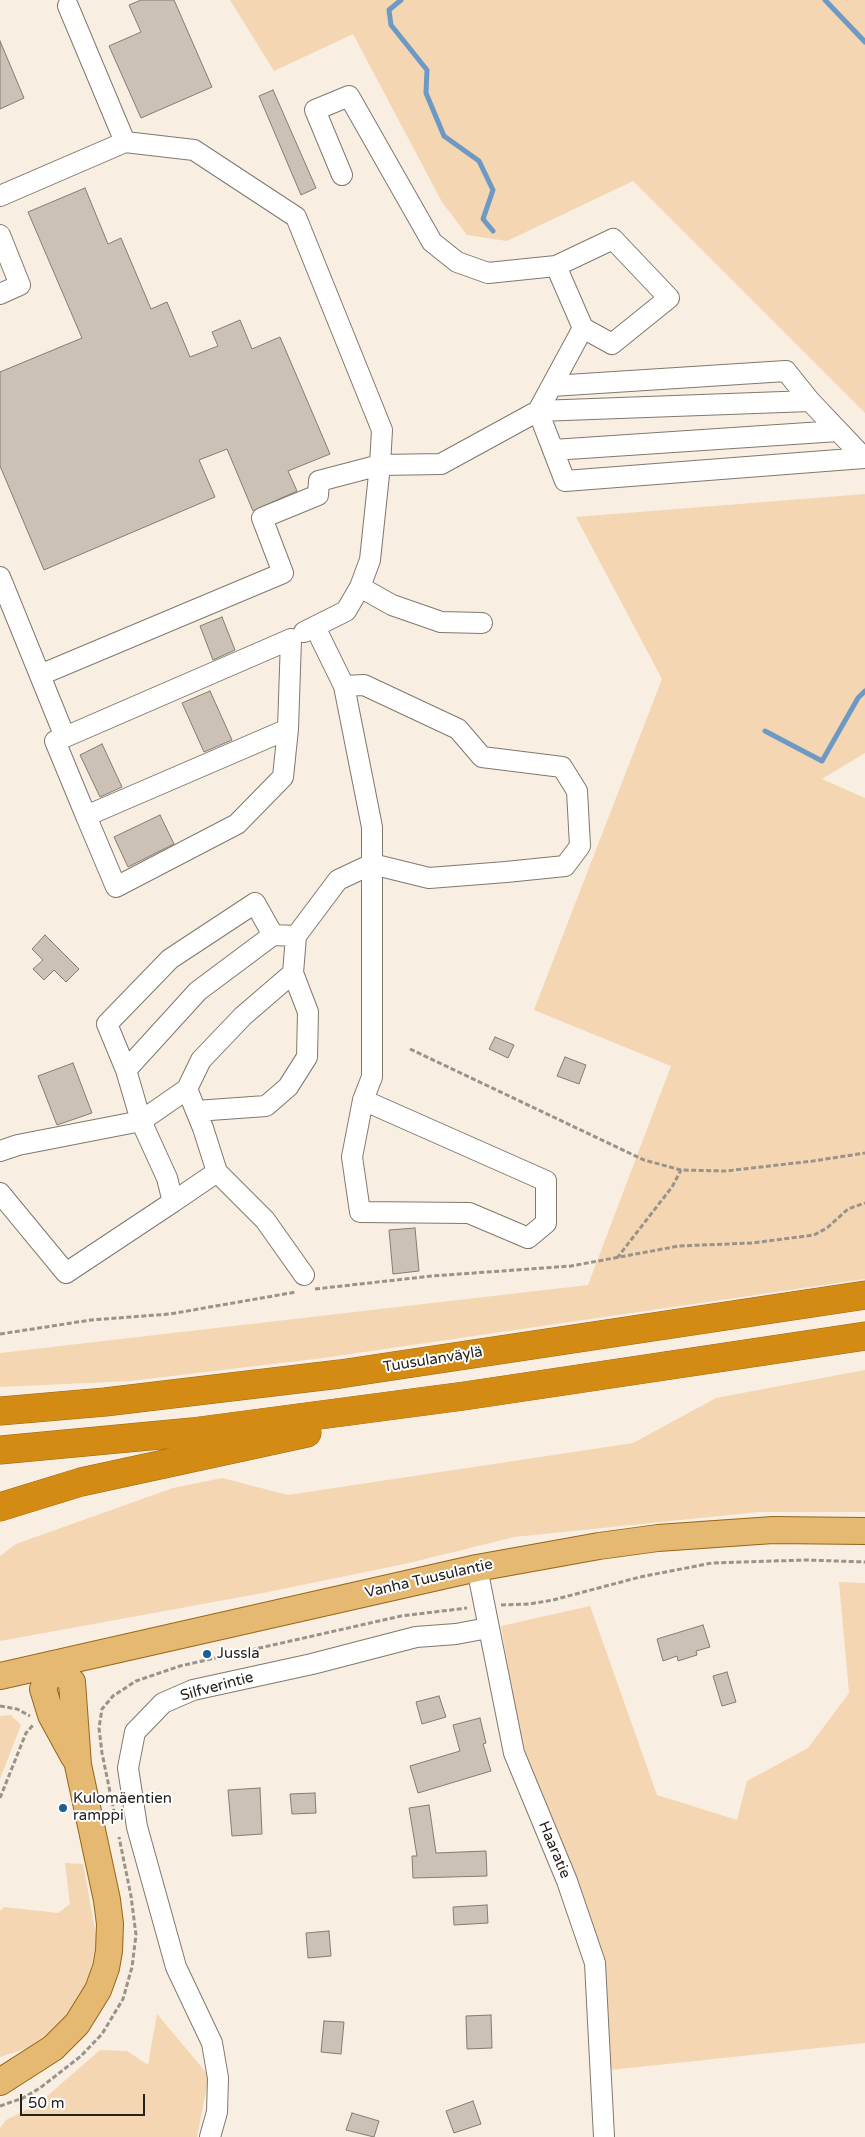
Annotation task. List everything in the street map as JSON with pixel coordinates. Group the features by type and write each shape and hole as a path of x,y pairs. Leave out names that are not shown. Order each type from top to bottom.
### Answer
{"highway":[{"name":"Tuusulanväylä","path":"0,1411 105,1402 340,1374 865,1295"},
{"path":"0,1450 192,1432 464,1396 865,1336"},
{"path":"0,1507 81,1482 464,1396"},
{"path":"0,1397 105,1402"}],"main road":[{"name":"Vanha Tuusulantie","path":"0,1676 477,1568 599,1546 658,1538 773,1530 865,1532"},
{"path":"0,2082 34,2061 64,2038 88,2008 98,1990 110,1951 110,1924 107,1900 78,1765 51,1715 43,1689 53,1664"},
{"path":"0,2065 34,2061"}],"street":[{"path":"68,6 125,142"},
{"path":"342,175 314,110 349,96 432,242 457,262 488,273 556,266 614,239 669,298 612,344 583,328 556,266"},
{"path":"0,196 125,142 194,150 296,217 382,430 370,560 360,588 346,612 291,639 55,741 116,887 237,824 283,777 288,729 291,639"},
{"path":"0,236 20,285 0,294"},
{"path":"538,411 583,328"},
{"path":"538,411 565,482 864,458 810,401 786,371 552,386"},
{"path":"40,675 283,573 262,518 318,495 319,481 380,465 441,464 538,411 810,401"},
{"path":"553,450 838,431"},
{"path":"0,577 65,737"},
{"path":"360,588 392,605 441,622 482,623"},
{"path":"315,627 344,686 372,827 372,1077 363,1100 352,1156 360,1212 469,1213 528,1238 546,1223 546,1181 363,1100"},
{"path":"196,1111 266,1106 288,1087 307,1057 308,1012 293,973 296,936 338,880 372,864 429,878 566,866 580,846 577,791 562,767 482,757 458,729 364,685 344,686"},
{"path":"86,816 288,729"},
{"path":"173,1202 166,1178 141,1121 126,1070 107,1024 170,958 255,903 273,935"},
{"path":"126,1070 198,991 273,935 296,936"},
{"path":"0,1151 18,1145 141,1121 187,1089 201,1060 243,1016 293,973"},
{"path":"187,1089 217,1172 265,1220 303,1285"},
{"path":"0,1193 66,1273 217,1172"},
{"name":"Haaratie","path":"477,1568 514,1753 567,1880 595,1963 604,2137"},
{"name":"Silfverintie","path":"210,2137 217,2112 218,2078 212,2043 176,1966 138,1827 128,1768 135,1732 163,1703 193,1690 312,1664 416,1637 456,1634 488,1628"}],"path":[{"path":"410,1049 644,1160 681,1170 726,1171 865,1153"},
{"path":"617,1258 672,1187 681,1170"},
{"path":"0,1334 91,1320 170,1314 303,1285 571,1266 678,1246 752,1243 814,1235 827,1228 848,1209 865,1203"},
{"path":"0,1706 17,1709 36,1721 26,1733 0,1798"}],"shaded area":[{"path":"230,0 865,0 865,413 633,181 507,241 467,235 442,202 353,34 274,71"},
{"path":"865,494 865,753 822,779 865,798 865,1279 323,1358 130,1381 0,1387 0,1353 588,1285 671,1066 534,1010 662,679 576,517"},
{"path":"865,1370 865,1512 759,1512 514,1537 409,1563 263,1593 0,1641 0,1556 16,1544 173,1488 222,1478 288,1495 633,1443 716,1398"},
{"path":"839,1582 865,1583 865,2043 610,2070 602,1953 523,1754 501,1626 590,1606 657,1795 737,1820 747,1781 808,1748 849,1693"},
{"path":"11,1715 21,1725 0,1779 0,1716"},
{"path":"65,1863 83,1864 97,1940 90,1972 75,2012 55,2034 30,2047 0,2057 0,1911 4,1907 58,1913 70,1904"},
{"path":"157,2014 209,2076 197,2137 0,2137 0,2128 6,2120 38,2104 100,2050 127,2051 148,2065"}],"building":[{"path":"141,0 174,0 212,87 141,118 109,46 141,32 129,5"},
{"path":"0,41 24,98 0,109"},
{"path":"273,90 316,188 301,195 259,96"},
{"path":"85,188 108,244 121,238 151,309 167,302 190,357 218,346 212,332 240,320 252,349 280,337 330,454 288,471 297,491 253,511 227,449 199,460 215,497 44,570 0,466 0,372 82,338 28,212"},
{"path":"222,617 235,650 213,660 200,626"},
{"path":"210,691 232,740 204,752 182,703"},
{"path":"102,744 122,787 100,797 80,755"},
{"path":"160,815 174,844 128,867 114,837"},
{"path":"45,935 79,969 66,982 54,970 44,980 33,969 43,960 32,949"},
{"path":"495,1037 514,1045 508,1058 489,1049"},
{"path":"565,1057 586,1065 579,1084 557,1076"},
{"path":"73,1063 92,1113 57,1125 38,1076"},
{"path":"415,1228 419,1271 393,1274 389,1230"},
{"path":"703,1625 710,1647 696,1651 697,1655 678,1661 677,1656 663,1661 657,1639"},
{"path":"727,1672 736,1702 722,1706 713,1676"},
{"path":"439,1696 446,1717 422,1724 416,1702"},
{"path":"480,1718 486,1743 483,1744 491,1771 418,1793 410,1766 460,1751 453,1725"},
{"path":"260,1788 262,1834 232,1836 228,1790"},
{"path":"315,1793 316,1813 292,1814 290,1794"},
{"path":"429,1805 436,1853 486,1851 487,1876 413,1878 412,1856 417,1856 409,1808"},
{"path":"487,1905 488,1923 454,1925 453,1907"},
{"path":"329,1931 331,1956 308,1958 306,1933"},
{"path":"491,2015 492,2048 467,2049 466,2016"},
{"path":"324,2021 344,2022 341,2054 321,2052"},
{"path":"473,2101 481,2124 454,2133 446,2111"},
{"path":"352,2113 379,2121 374,2137 346,2130"}],"waterway":[{"path":"401,0 389,10 391,25 427,70 426,93 444,136 479,161 493,190 483,219 493,231"},
{"path":"825,0 865,42"},
{"path":"765,731 822,761 858,698 865,691"}],"place":[{"name":"Jussla","path":"207,1654"},
{"name":"Kulomäentien ramppi","path":"63,1808"}]}
